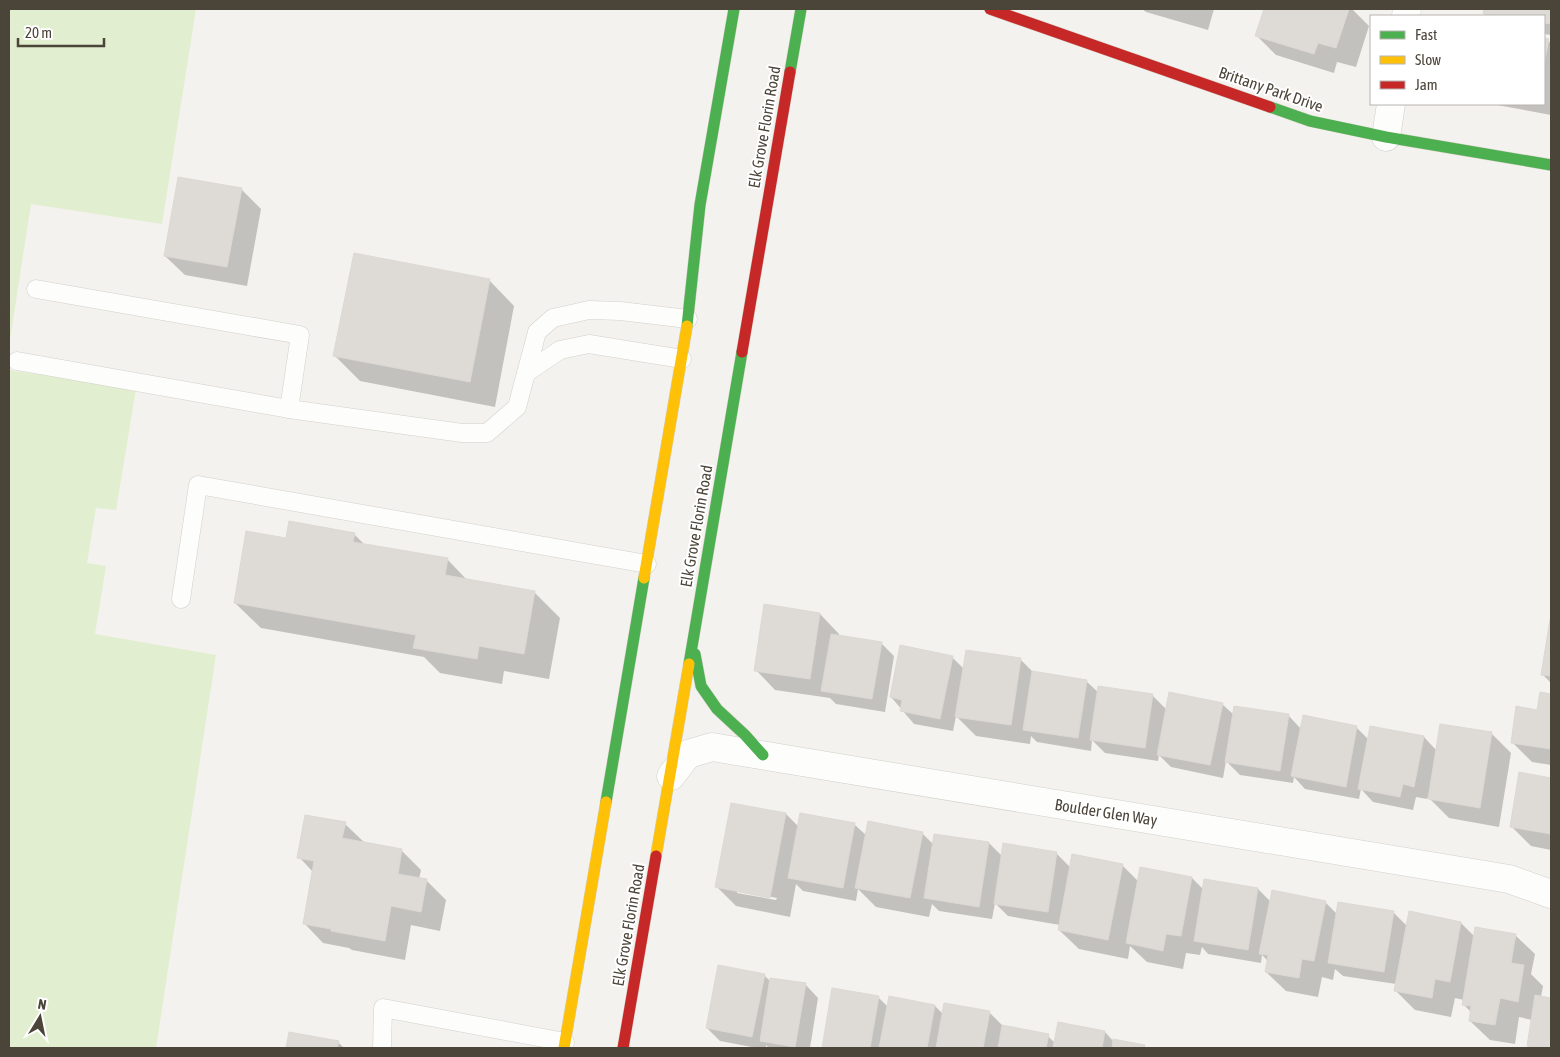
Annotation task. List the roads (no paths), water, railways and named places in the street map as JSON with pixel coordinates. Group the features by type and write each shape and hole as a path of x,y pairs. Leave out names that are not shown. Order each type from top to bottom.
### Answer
{"main road":[{"path":"565,1045 682,359 700,205 734,9"},
{"name":"Elk Grove Florin Road","path":"623,1048 801,9"},
{"name":"Brittany Park Drive","path":"990,9 1024,14 1310,121 1386,137 1551,165"},
{"path":"692,641 701,686 717,709 763,755"}],"street":[{"path":"1386,137 1391,105"},
{"name":"Boulder Glen Way","path":"671,776 688,754 712,747 1509,880 1551,894"}],"lane":[{"path":"36,289 300,335 288,409"},
{"path":"17,361 288,409 462,434 487,432 517,407 537,332 553,318 590,310 620,311 688,319"},
{"path":"526,373 560,350 589,344 682,359"},
{"path":"181,599 198,485 647,564"},
{"path":"382,1048 383,1008 565,1045"}]}
